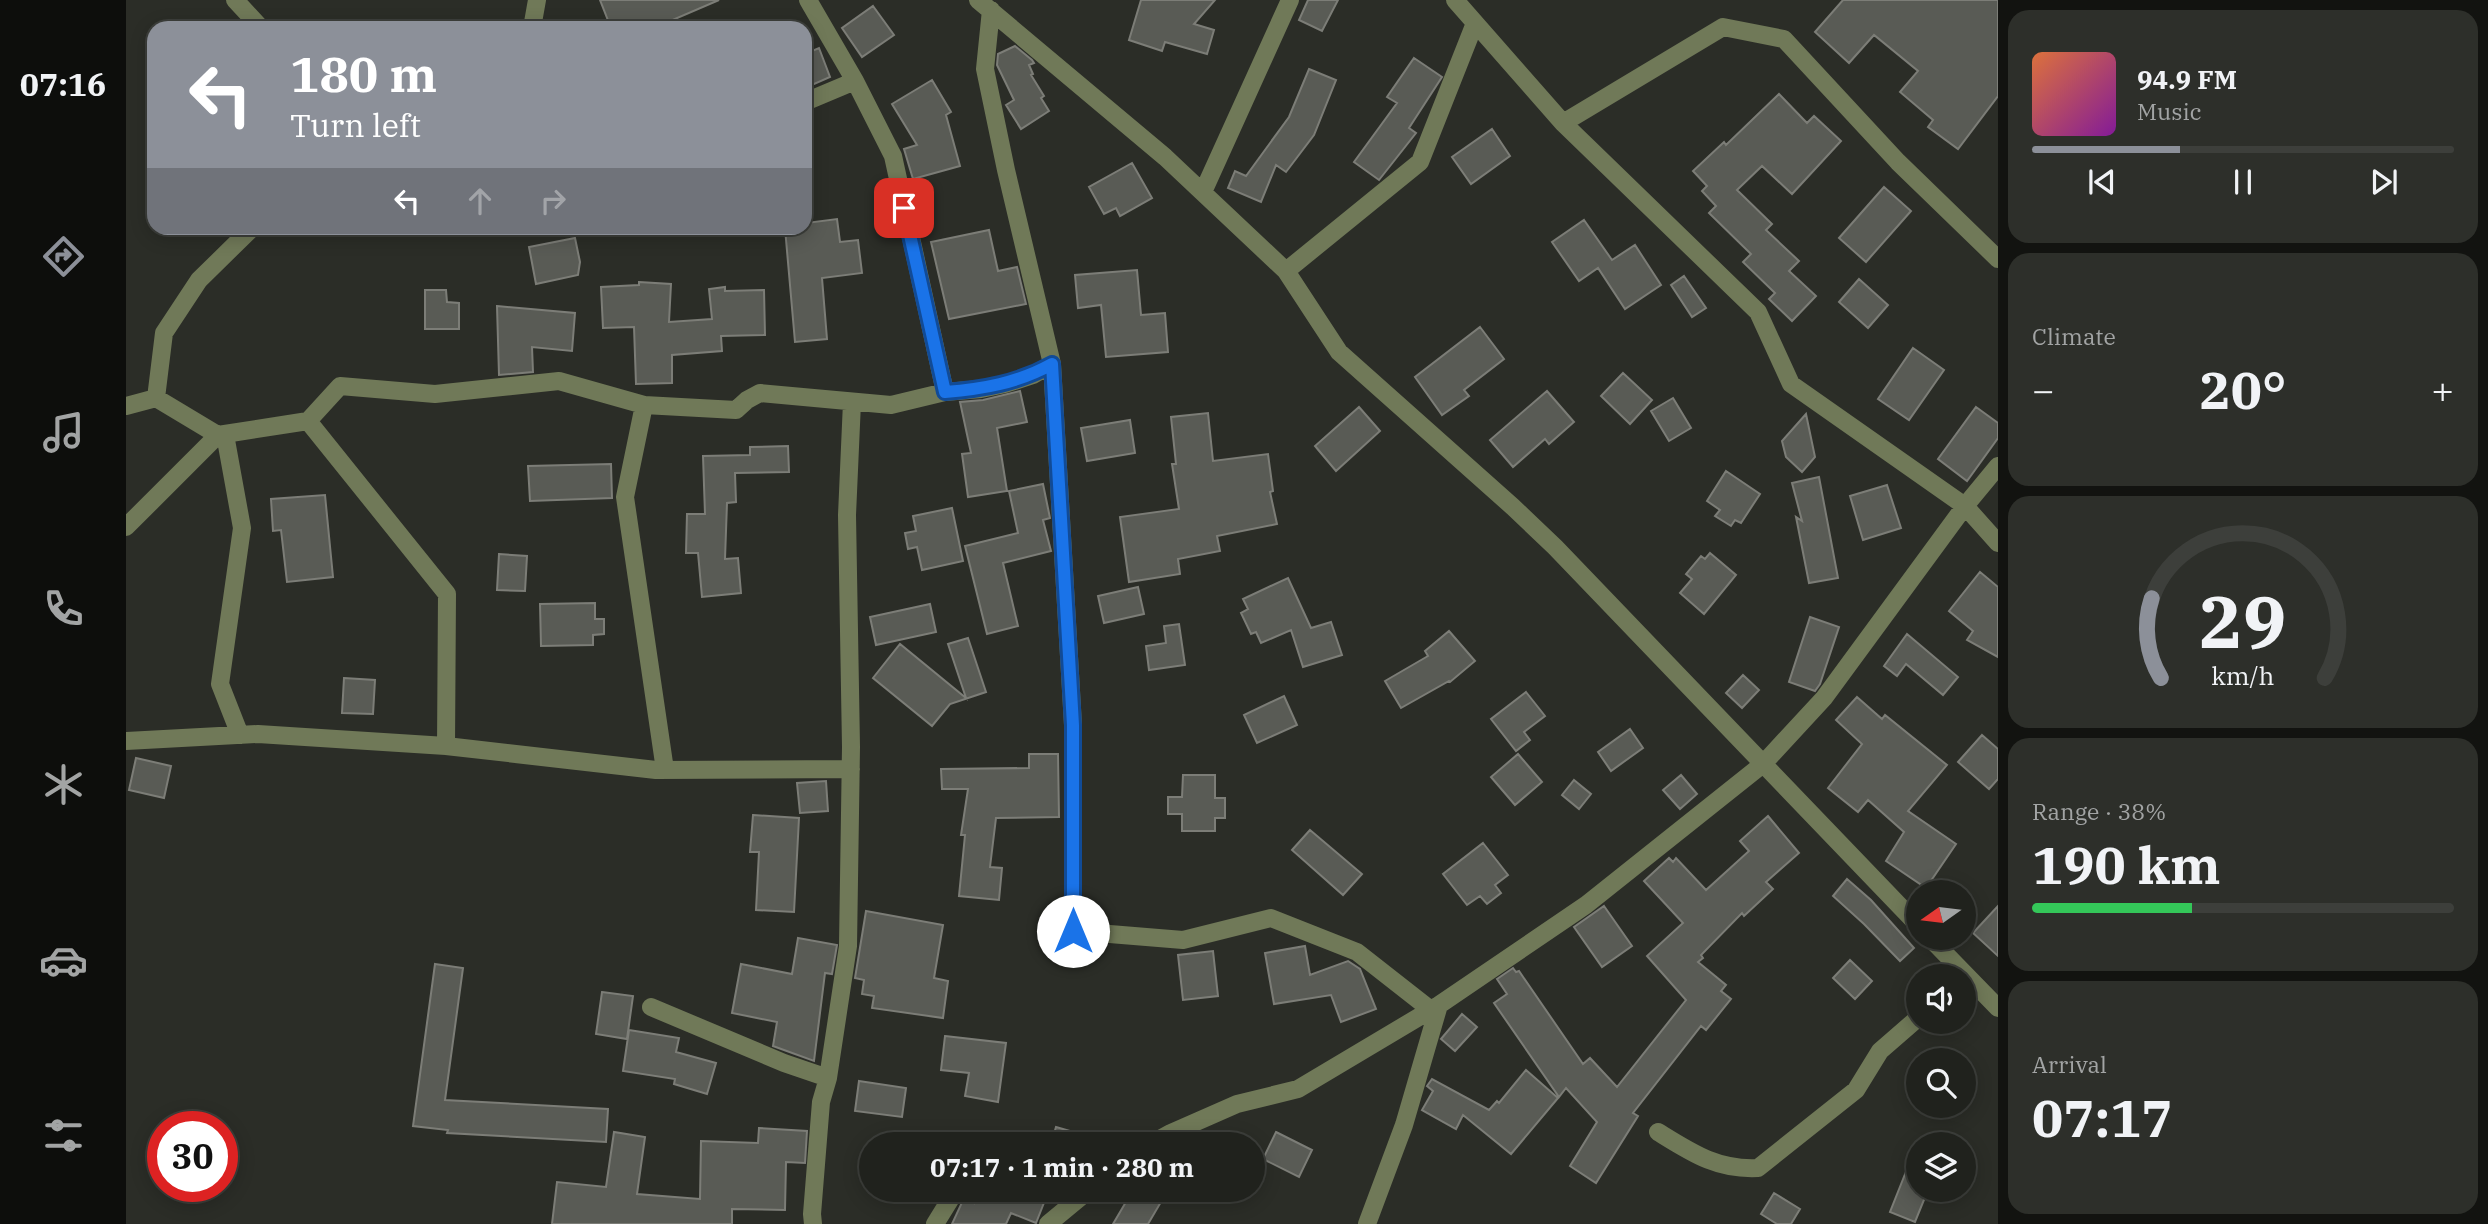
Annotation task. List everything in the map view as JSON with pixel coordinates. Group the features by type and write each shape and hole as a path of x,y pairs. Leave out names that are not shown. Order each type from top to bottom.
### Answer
{"street":[{"path":"235,0 254,21"},
{"path":"533,21 537,0"},
{"path":"807,0 855,81 893,156 945,392"},
{"path":"1203,192 1290,0"},
{"path":"1455,0 1563,123 1758,312 1791,384 1965,506 1998,543"},
{"path":"985,5 1165,157 1286,271 1339,352 1530,523 1906,913"},
{"path":"985,5 985,69 1052,364 1073,725 1073,931 1182,940 1271,918 1357,952 1435,1007"},
{"path":"1286,271 1420,162 1475,23"},
{"path":"1563,123 1723,27 1784,39 1898,162 1998,259"},
{"path":"812,99 855,81"},
{"path":"156,398 164,333 199,280 245,235"},
{"path":"126,527 218,435 308,421 340,386 435,394 559,381 644,405 736,410 760,393 891,405 945,392 1005,384 1033,375 1052,364"},
{"path":"126,405 156,398 226,440 242,528 220,684 240,735"},
{"path":"813,1224 811,1214 821,1102 828,1078 848,946 851,769 847,515 852,402"},
{"path":"644,405 625,497 665,770"},
{"path":"308,421 447,594 446,746"},
{"path":"1173,1132 1237,1104 1298,1089 1435,1007 1586,905 1763,764 1824,698 1965,506 1998,466"},
{"path":"126,741 258,734 446,746 665,770 851,769"},
{"path":"1940,950 1953,964"},
{"path":"1976,988 1998,1008"},
{"path":"652,1007 784,1063 828,1078"},
{"path":"1367,1224 1404,1125 1435,1007"},
{"path":"1658,1132 1700,1158 1738,1169 1758,1168 1856,1090 1880,1051 1906,1028"},
{"path":"934,1224 948,1202"},
{"path":"1048,1224 1075,1202"}],"building":[{"path":"600,0 719,0 670,21 608,21"},
{"path":"1141,0 1215,0 1194,24 1214,30 1207,54 1165,42 1162,51 1129,40"},
{"path":"1308,0 1338,0 1322,31 1299,20"},
{"path":"1843,0 1998,0 1998,96 1958,149 1928,127 1933,120 1900,92 1918,71 1874,35 1849,63 1815,32"},
{"path":"873,6 894,35 862,57 842,28"},
{"path":"1015,46 1034,63 1029,65 1033,74 1031,75 1044,96 1041,98 1049,111 1021,129 1006,105 1014,100 997,65 998,54"},
{"path":"819,48 830,77 812,85 812,51"},
{"path":"1414,58 1442,77 1409,128 1416,133 1379,180 1354,162 1397,103 1387,97"},
{"path":"1309,69 1336,80 1314,135 1286,172 1276,165 1261,202 1228,188 1235,171 1246,176 1289,117"},
{"path":"932,80 951,112 946,115 960,166 913,179 904,149 917,145 892,104"},
{"path":"1779,94 1807,123 1814,116 1841,141 1792,194 1762,166 1737,190 1772,224 1766,230 1799,261 1789,271 1816,296 1792,321 1769,299 1775,293 1743,262 1751,254 1709,213 1716,206 1702,191 1707,186 1693,171 1724,142 1726,145"},
{"path":"1492,129 1510,156 1471,184 1452,157"},
{"path":"1132,163 1152,198 1120,216 1116,208 1104,214 1089,187"},
{"path":"1884,187 1911,211 1866,262 1839,238"},
{"path":"837,219 840,242 858,240 862,273 822,278 827,339 795,342 786,235 812,235 812,222"},
{"path":"1584,220 1612,260 1635,245 1661,285 1625,309 1598,268 1579,281 1552,242"},
{"path":"989,230 998,271 1017,267 1026,304 949,319 931,242"},
{"path":"575,238 580,262 578,275 536,284 529,247"},
{"path":"1137,270 1141,315 1165,313 1168,352 1106,357 1101,305 1078,308 1075,275"},
{"path":"1684,276 1706,308 1692,317 1671,285"},
{"path":"1859,279 1888,305 1868,328 1839,302"},
{"path":"639,282 671,284 669,322 712,319 709,289 725,287 725,291 764,290 765,335 721,336 722,351 672,355 672,383 636,384 634,327 603,328 601,287 639,285"},
{"path":"425,290 446,290 447,302 459,303 459,329 425,329"},
{"path":"497,306 575,313 572,351 532,347 533,372 499,375"},
{"path":"1480,327 1504,359 1464,390 1469,396 1442,415 1415,377"},
{"path":"1913,348 1944,370 1909,420 1878,399"},
{"path":"1623,373 1652,400 1630,424 1601,396"},
{"path":"1020,391 1027,422 997,428 1007,491 968,497 962,454 971,453 960,402 983,400"},
{"path":"1547,391 1574,422 1549,444 1545,439 1513,467 1490,440"},
{"path":"1673,398 1691,428 1669,441 1651,411"},
{"path":"1359,407 1380,431 1336,471 1315,446"},
{"path":"1976,407 1998,423 1998,438 1967,481 1938,459"},
{"path":"1208,413 1213,461 1268,454 1273,491 1270,492 1277,524 1217,536 1220,551 1178,559 1180,574 1129,582 1120,517 1179,509 1172,464 1176,464 1171,417"},
{"path":"1806,414 1815,457 1802,472 1786,457 1782,441"},
{"path":"1130,420 1135,453 1087,461 1081,428"},
{"path":"788,446 789,472 735,473 736,502 727,503 725,559 738,558 741,593 702,597 698,553 686,553 687,514 705,514 703,456 750,455 750,447"},
{"path":"611,464 612,498 530,501 528,466"},
{"path":"1726,471 1760,494 1741,523 1735,520 1731,526 1715,516 1720,510 1707,501"},
{"path":"1819,477 1838,578 1809,583 1796,517 1802,521 1792,483"},
{"path":"1043,484 1050,518 1043,520 1051,551 1003,563 1018,626 987,634 965,546 1018,533 1009,491"},
{"path":"1887,485 1901,528 1863,540 1850,496"},
{"path":"325,495 333,577 287,582 281,530 273,531 271,499"},
{"path":"952,508 963,561 922,570 917,547 908,549 905,533 916,531 913,516"},
{"path":"1710,553 1736,575 1704,614 1680,593 1692,579 1686,574 1701,556 1705,559"},
{"path":"499,554 527,556 525,591 497,590"},
{"path":"1980,572 1998,587 1998,657 1967,640 1973,631 1949,611"},
{"path":"1288,578 1311,628 1331,622 1342,655 1303,667 1291,630 1261,643 1256,632 1251,634 1241,613 1248,609 1243,599"},
{"path":"1138,587 1144,614 1104,623 1098,596"},
{"path":"595,603 595,619 604,619 604,634 593,635 593,645 541,646 540,604"},
{"path":"930,604 936,632 876,645 870,617"},
{"path":"1810,617 1839,627 1820,684 1815,691 1789,682"},
{"path":"1179,624 1185,665 1149,670 1146,646 1166,643 1164,626"},
{"path":"1449,631 1475,661 1450,682 1401,708 1385,681 1428,656 1425,651"},
{"path":"1907,634 1958,677 1943,695 1906,664 1897,676 1884,666"},
{"path":"968,638 986,692 950,704 932,726 873,678 900,644 966,698 948,644"},
{"path":"1743,675 1759,690 1742,708 1726,693"},
{"path":"344,678 375,680 373,714 342,713"},
{"path":"1526,692 1545,716 1524,732 1530,740 1516,751 1491,719"},
{"path":"1284,696 1297,725 1257,743 1244,715"},
{"path":"1857,697 1882,719 1885,715 1947,765 1908,811 1956,844 1931,880 1914,880 1886,861 1904,832 1868,800 1858,812 1828,788 1862,744 1836,720"},
{"path":"1630,729 1643,748 1611,771 1598,752"},
{"path":"1982,735 1998,749 1998,779 1989,789 1958,762"},
{"path":"1029,754 1058,754 1059,817 996,818 990,867 1002,868 999,900 959,896 965,835 961,835 968,789 942,789 941,769 1029,768"},
{"path":"1518,754 1542,782 1515,805 1491,777"},
{"path":"136,758 171,766 164,798 129,790"},
{"path":"1183,775 1215,775 1215,798 1225,798 1225,818 1215,818 1215,831 1182,831 1182,814 1168,814 1168,797 1182,797"},
{"path":"1681,775 1697,794 1680,809 1663,790"},
{"path":"1574,780 1591,794 1579,809 1562,795"},
{"path":"826,781 828,811 800,813 797,783"},
{"path":"753,815 799,818 794,912 756,910 759,852 750,852"},
{"path":"1768,816 1799,853 1766,882 1773,889 1744,916 1742,913 1701,955 1703,958 1698,962 1726,985 1721,991 1731,999 1706,1030 1701,1026 1633,1113 1638,1116 1596,1183 1570,1166 1597,1122 1566,1088 1559,1097 1494,1003 1507,994 1497,979 1513,968 1516,972 1519,971 1583,1064 1590,1058 1617,1087 1686,1000 1647,956 1683,923 1644,881 1669,858 1673,862 1676,858 1706,890 1749,851 1740,841"},
{"path":"1310,830 1362,874 1343,895 1292,850"},
{"path":"1483,843 1508,875 1495,885 1501,893 1487,904 1480,896 1467,905 1443,874"},
{"path":"1847,879 1871,900 1906,939 1906,950 1912,950 1900,961 1833,896"},
{"path":"1604,906 1632,946 1602,967 1574,927"},
{"path":"1998,906 1998,956 1976,936 1976,930"},
{"path":"866,911 943,925 934,978 948,981 943,1018 872,1008 874,996 862,994 864,980 855,978"},
{"path":"798,938 837,945 832,974 825,973 814,1061 773,1046 777,1022 732,1013 741,964 792,974"},
{"path":"1305,946 1310,975 1348,961 1360,969 1376,1009 1341,1022 1331,995 1274,1004 1265,953"},
{"path":"1213,951 1218,996 1183,1000 1178,955"},
{"path":"1850,960 1872,981 1855,999 1833,978"},
{"path":"435,964 463,968 445,1100 608,1109 606,1142 447,1133 448,1130 413,1126"},
{"path":"602,992 633,996 627,1039 596,1034"},
{"path":"1462,1014 1477,1027 1455,1051 1441,1039"},
{"path":"629,1030 679,1038 676,1052 716,1063 707,1094 674,1084 675,1079 623,1071"},
{"path":"945,1036 1006,1043 998,1102 965,1096 969,1073 941,1070"},
{"path":"1526,1070 1558,1098 1511,1154 1463,1115 1456,1129 1422,1110 1433,1091 1427,1086 1432,1079 1489,1110 1497,1101 1499,1103"},
{"path":"859,1081 906,1088 902,1117 855,1111"},
{"path":"1056,1127 1073,1132 1055,1132"},
{"path":"759,1128 807,1131 805,1163 786,1162 785,1210 732,1209 732,1224 552,1224 557,1182 606,1187 614,1132 645,1137 637,1194 700,1199 701,1141 758,1143"},
{"path":"1276,1132 1312,1150 1299,1177 1265,1160"},
{"path":"1906,1172 1906,1202 1923,1202 1915,1222 1890,1212"},
{"path":"1774,1193 1800,1209 1791,1224 1777,1224 1761,1214"},
{"path":"962,1202 1044,1202 1036,1223 1011,1213 1006,1224 952,1224"},
{"path":"1126,1202 1161,1202 1148,1224 1113,1224"}],"route":[{"path":"904,208 945,392 1005,384 1033,375 1052,364 1073,725 1073,931"}]}
